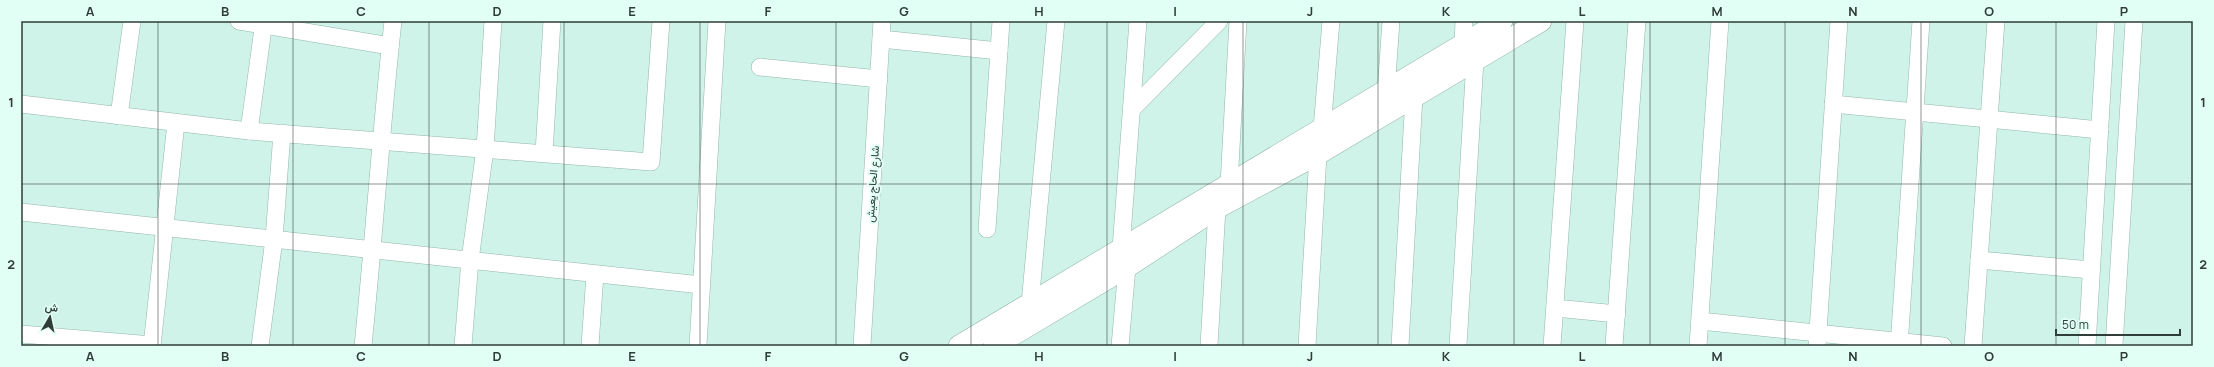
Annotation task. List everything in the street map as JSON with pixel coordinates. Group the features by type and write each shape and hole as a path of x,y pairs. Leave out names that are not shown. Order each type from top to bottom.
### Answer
{"main road":[{"path":"959,346 1030,304 1124,258 1318,154 1414,96 1469,52 1502,21"},
{"path":"994,346 1124,258 1229,184 1386,91 1469,52 1541,21"}],"street":[{"path":"119,116 132,21"},
{"path":"239,21 263,23 390,46"},
{"path":"363,346 373,250 380,141 393,21"},
{"path":"463,346 470,260 485,149 493,21"},
{"path":"544,153 552,21"},
{"path":"21,104 249,131 651,162 661,21"},
{"path":"698,346 717,21"},
{"name":"شارع الحاج يعيش","path":"862,346 882,21"},
{"path":"987,229 1001,21"},
{"path":"1030,304 1056,21"},
{"path":"1120,346 1138,21"},
{"path":"1133,108 1219,21"},
{"path":"1229,184 1238,21"},
{"path":"1322,129 1330,21"},
{"path":"1386,91 1392,21"},
{"path":"1458,346 1469,52 1464,21"},
{"path":"1552,346 1575,21"},
{"path":"1614,346 1637,21"},
{"path":"1698,346 1720,21"},
{"path":"1817,339 1839,21"},
{"path":"1900,344 1921,21"},
{"path":"1973,346 1996,21"},
{"path":"2087,346 2106,21"},
{"path":"2114,346 2134,21"},
{"path":"249,131 263,23"},
{"path":"881,39 999,51"},
{"path":"760,68 879,79"},
{"path":"1400,346 1414,96"},
{"path":"1833,104 2100,130"},
{"path":"21,334 152,346 176,123"},
{"path":"260,346 274,238 282,133"},
{"path":"1307,346 1318,154"},
{"path":"1209,346 1217,208"},
{"path":"21,212 702,285"},
{"path":"1979,260 2091,270"},
{"path":"590,346 595,274"},
{"path":"1555,308 1617,314"},
{"path":"1700,321 1817,339 1943,346"}]}
